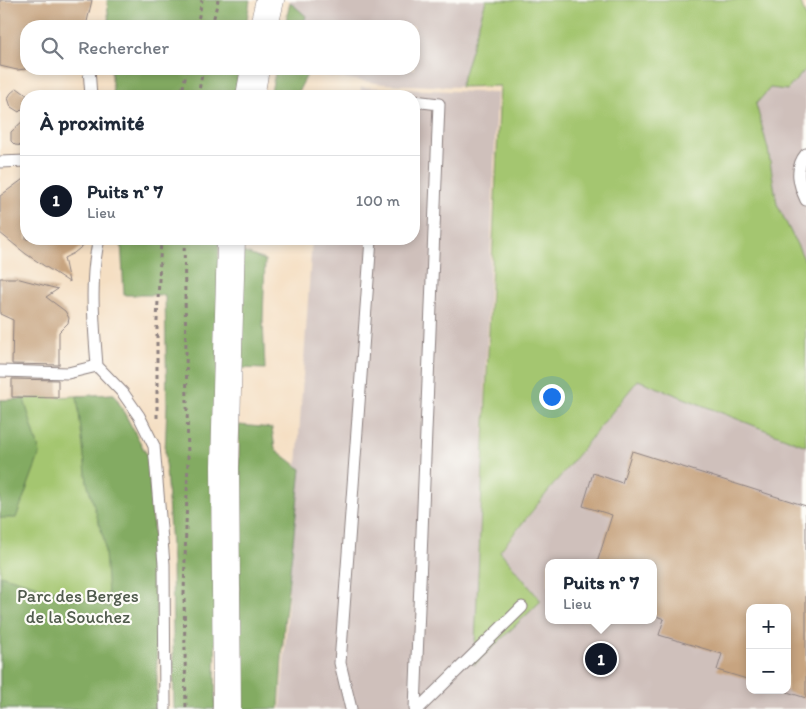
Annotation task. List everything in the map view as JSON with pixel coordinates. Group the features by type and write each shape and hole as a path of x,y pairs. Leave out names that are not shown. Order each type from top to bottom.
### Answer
{"main road":[{"path":"265,20 270,0"},
{"path":"251,90 254,75"},
{"path":"227,709 225,466 231,245"}],"lane":[{"path":"89,75 91,90"},
{"path":"416,709 439,104 420,102"},
{"path":"806,154 802,158 798,170 800,188 806,200"},
{"path":"0,162 20,161"},
{"path":"98,245 95,257 93,310 97,366 123,393 139,416 154,446 164,564 165,709"},
{"path":"351,709 340,663 370,245"},
{"path":"0,371 68,373 97,366"},
{"path":"416,709 522,607"}],"path":[{"path":"198,20 202,0"},
{"path":"213,20 218,0"},
{"path":"182,90 186,75"},
{"path":"199,90 202,75"},
{"path":"154,446 158,407 157,321 161,245"},
{"path":"184,245 188,460 184,594 186,709"}],"shaded area":[{"path":"290,0 486,0 460,87 383,84 322,75 420,75 420,20 286,20"},
{"path":"806,69 806,265 777,204 768,149 756,104 770,88 787,90"},
{"path":"361,87 497,93 474,664 541,601 500,552 639,379 806,446 806,709 281,709 312,245 420,245 420,90 361,90"}],"green space":[{"path":"107,0 250,0 247,20 109,20"},
{"path":"486,0 800,0 806,18 806,69 787,90 770,88 756,104 768,149 777,204 806,263 806,446 638,380 500,551 541,601 474,665 500,86 460,87"},
{"path":"290,2 306,16 305,20 286,20"},
{"path":"111,75 238,75 236,90 113,90"},
{"path":"275,75 307,75 299,90 271,90"},
{"name":"Parc des Berges de la Souchez","path":"121,245 219,245 215,709 174,709 172,564 165,452 167,405 165,295 124,295"},
{"path":"243,252 265,260 263,320 265,369 239,368"},
{"name":"Parc des Berges de la Souchez","path":"114,394 148,457 156,566 157,709 0,709 0,400"},
{"name":"Parc des Berges de la Souchez","path":"114,394 148,457 156,566 157,709 0,709 0,575 109,607 104,540 87,482 77,396"},
{"path":"24,399 40,453 16,518 0,518 0,400"},
{"path":"239,425 272,428 275,449 301,469 284,625 279,709 239,709"}],"building":[{"path":"0,0 92,0 87,20 20,20 20,70 0,66"},
{"path":"17,88 20,90 19,112 11,107 8,98"},
{"path":"20,124 20,145 15,145 11,141 11,132"},
{"path":"20,181 20,245 84,245 64,258 69,282 26,254 0,233 0,196"},
{"path":"0,278 16,278 58,289 46,297 65,311 69,318 68,323 59,332 59,365 12,364 13,320 0,314"},
{"path":"12,379 58,380 58,398 12,397"},
{"path":"632,451 806,506 806,698 791,693 791,604 746,604 746,679 717,670 722,654 659,635 664,619 657,616 657,559 598,559 612,515 583,506 593,473 622,483"}],"place":[{"name":"Puits n° 7","path":"601,659"}]}
